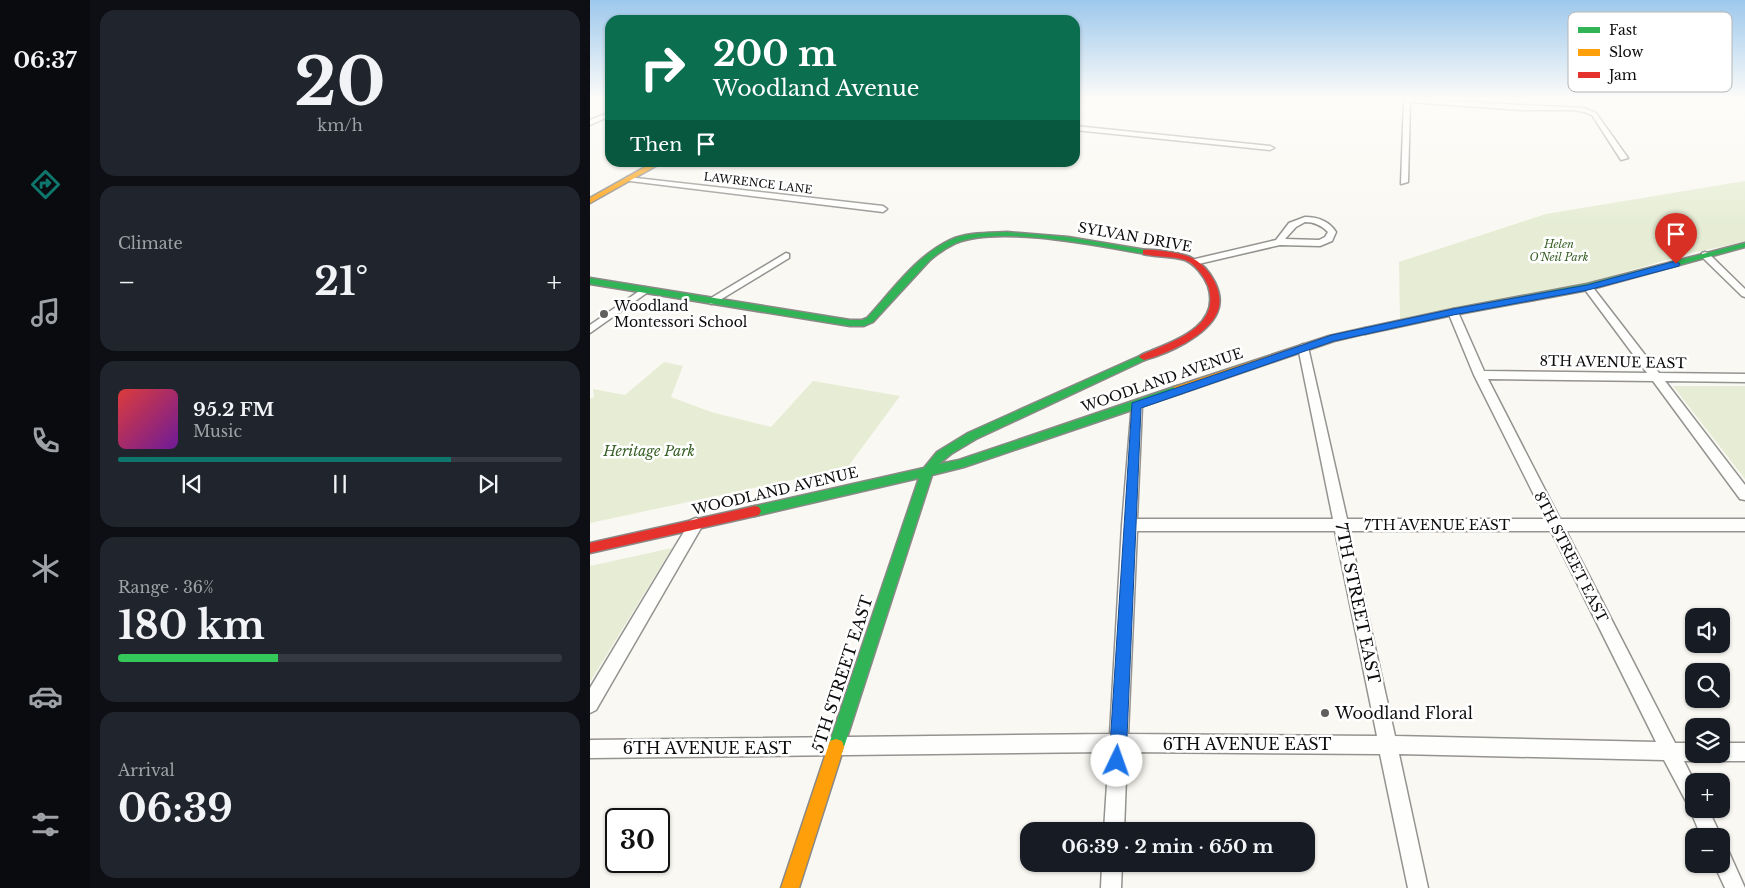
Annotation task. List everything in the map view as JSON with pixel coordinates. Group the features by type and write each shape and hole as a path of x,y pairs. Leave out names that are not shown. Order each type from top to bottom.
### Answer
{"street":[{"path":"1196,140 1270,148"},
{"path":"1404,182 1406,140"},
{"path":"1612,140 1624,158"},
{"path":"590,201 652,167"},
{"name":"LAWRENCE LANE","path":"630,180 883,208"},
{"path":"1194,262 1279,242 1320,242 1329,239 1332,232 1322,222 1301,220 1291,226 1279,242"},
{"name":"SYLVAN DRIVE","path":"711,300 850,323 864,323 877,314 937,250 955,240 990,235 1041,236 1182,257 1194,262 1207,278 1216,300 1215,312 1205,325 1160,351 942,451 935,458 927,472"},
{"name":"WOODLAND AVENUE","path":"590,548 960,464 1136,406 1303,347 1348,334 1588,287 1745,245"},
{"path":"1706,255 1745,294"},
{"path":"590,281 711,300 786,256"},
{"path":"1588,287 1745,495"},
{"path":"590,330 645,290"},
{"name":"8TH STREET EAST","path":"1453,312 1480,375 1685,781"},
{"name":"7TH STREET EAST","path":"1303,347 1418,888"},
{"name":"8TH AVENUE EAST","path":"1480,375 1745,378"},
{"path":"1114,822 1136,406"},
{"name":"5TH STREET EAST","path":"790,888 927,472"},
{"path":"590,704 696,524"},
{"name":"7TH AVENUE EAST","path":"1130,525 1745,526"},
{"name":"6TH AVENUE EAST","path":"590,748 1118,743 1388,745 1685,752"},
{"path":"1730,752 1745,752"},
{"path":"1111,888 1112,872"},
{"path":"1729,873 1736,888"}],"green space":[{"name":"Helen O'Neil Park","path":"1745,181 1745,242 1691,253 1587,283 1400,320 1399,262 1546,214"},
{"name":"Heritage Park","path":"664,362 683,366 671,397 711,412 771,427 813,381 900,396 847,468 590,523 590,399 594,397 593,389 625,395"},
{"path":"1673,386 1745,386 1745,479"},
{"path":"672,548 590,682 590,566"}],"traffic: fast":[{"path":"590,281 850,323 864,323 870,320 927,259 936,251 954,241 979,236 1007,234 1068,239 1146,252"},
{"path":"1365,331 1453,312 1588,287 1745,245"},
{"path":"836,747 927,472 931,465 958,443 1144,357"},
{"path":"755,511 960,464 1178,390"}],"traffic: slow":[{"path":"590,201 651,167"},
{"path":"1178,390 1332,338 1365,331"},
{"path":"790,888 836,747"}],"traffic: jam":[{"path":"1144,357 1183,340 1196,332 1213,313 1216,300 1208,277 1191,260 1146,252"},
{"path":"590,548 755,511"}],"place":[{"name":"Woodland Montessori School","path":"604,314"},
{"name":"Woodland Floral","path":"1325,713"}],"route":[{"path":"1117,761 1136,406 1332,338 1453,312 1588,287 1676,264"}]}
